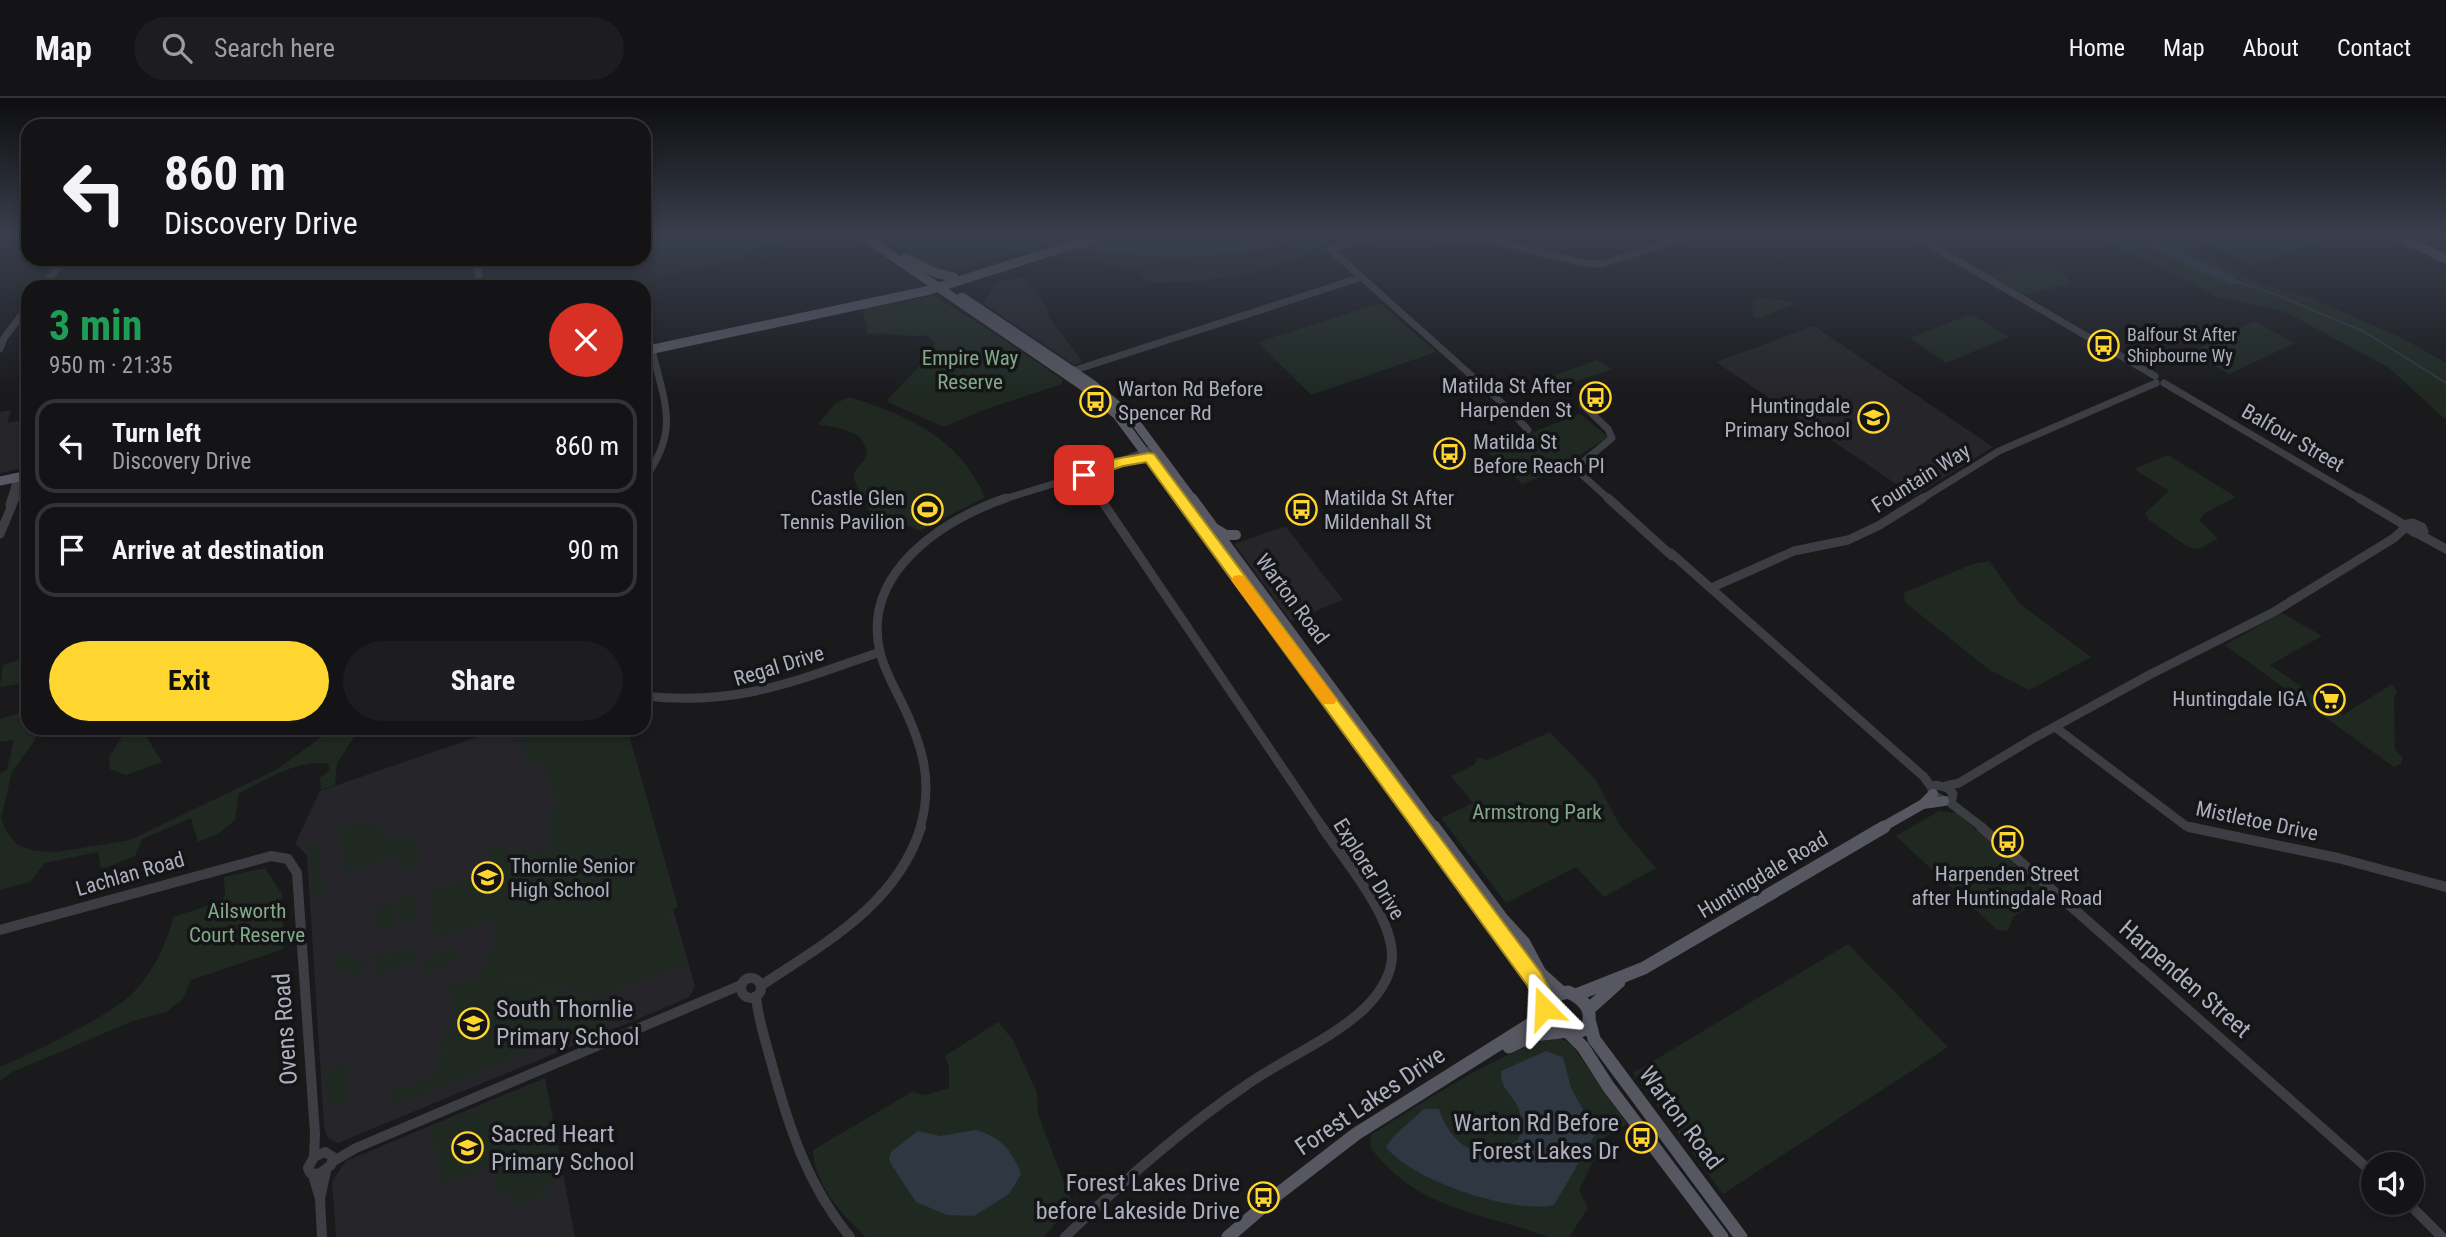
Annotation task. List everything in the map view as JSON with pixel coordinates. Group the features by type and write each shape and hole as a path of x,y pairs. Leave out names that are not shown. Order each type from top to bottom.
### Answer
{"main road":[{"path":"888,294 901,289"},
{"path":"651,347 675,339 912,289"},
{"path":"651,347 701,339 926,289"},
{"name":"Warton Road","path":"944,289 973,313 1059,370 1074,376"},
{"name":"Warton Road","path":"950,289 1041,349 1074,376 1124,410 1152,453 1254,592 1503,920 1524,943 1540,972 1561,992"},
{"path":"919,292 941,296 973,313"},
{"path":"819,309 843,306 846,308"},
{"path":"1011,329 1010,333 1025,347"},
{"path":"675,339 701,339"},
{"path":"1041,349 1050,359 1048,363"},
{"name":"Warton Road","path":"1152,453 1211,526 1254,592"},
{"path":"0,481 21,481"},
{"path":"0,487 21,482"},
{"path":"1211,526 1226,535 1237,535"},
{"name":"Warton Road","path":"1274,618 1534,979 1546,1008 1548,1021 1586,1049 1608,1086 1630,1111 1722,1237"},
{"name":"Huntingdale Road","path":"1576,995 1624,978 1944,793"},
{"name":"Huntingdale Road","path":"1590,1016 1624,978"},
{"path":"1546,1008 1561,992 1576,995"},
{"name":"Warton Road","path":"1576,995 1590,1016 1594,1039 1741,1237"},
{"name":"Forest Lakes Drive","path":"1228,1237 1264,1203 1369,1124 1513,1037 1546,1008"},
{"path":"1565,1033 1582,1031 1590,1016"},
{"name":"Forest Lakes Drive","path":"1238,1237 1314,1172 1445,1083 1525,1039 1565,1033"}],"street":[{"path":"1074,376 1090,365 1325,289"},
{"path":"1372,289 1531,429"},
{"name":"Balfour Street","path":"2006,289 2140,368 2155,381 2178,391 2408,525"},
{"path":"0,349 4,338 21,315"},
{"path":"651,347 669,424 664,450 651,470"},
{"name":"Fountain Way","path":"1711,588 1794,551 1848,540 1878,526 1999,451 2155,381"},
{"name":"Harpenden Street","path":"1580,406 1600,423 1612,438 1581,462 1577,467 1580,472 2361,1162"},
{"path":"313,1175 326,1159 714,998 750,990 833,940 863,915 901,871 916,842 924,818 928,786 925,757 880,652 877,626 880,605 889,583 903,562 924,542 967,514 1152,453"},
{"name":"Explorer Drive","path":"1065,1237 1189,1128 1272,1067 1367,1008 1381,991 1391,965 1391,948 1385,924 1363,888 1084,475"},
{"path":"13,504 9,501 21,485"},
{"path":"0,534 21,487"},
{"path":"1944,793 2028,743 2128,695 2167,668 2263,616 2272,614 2306,590 2394,538 2408,525 2446,549"},
{"path":"2394,538 2419,532"},
{"name":"Regal Drive","path":"651,697 697,702 755,695 880,652"},
{"name":"Mistletoe Drive","path":"2060,728 2176,820 2195,830 2338,858 2446,887"},
{"name":"Lachlan Road","path":"0,930 271,856"},
{"name":"Ovens Road","path":"271,856 287,857 294,864 297,873 315,1134 326,1159 320,1199 322,1237"},
{"path":"750,990 804,1169 836,1223 850,1237"},
{"name":"Ovens Road","path":"320,1199 313,1175 308,1168 326,1159"},
{"path":"2419,1215 2442,1237"},
{"path":"2423,1215 2446,1231"}],"shaded area":[{"path":"991,289 1033,289 1049,310 1047,314 1083,362 1074,365 984,304"},
{"name":"Huntingdale Primary School","path":"1814,326 1993,447 1914,496 1716,362"},
{"path":"11,410 7,423 21,420 21,468 0,473 0,412"},
{"path":"1283,527 1287,528 1343,600 1291,621 1234,544"},
{"name":"Thornlie Senior High School","path":"483,735 624,735 695,987 689,997 657,1011 338,1143 327,1137 324,1126 307,855 295,844 320,791"},
{"name":"Sacred Heart Primary School","path":"545,1078 575,1237 336,1237 332,1181 346,1161"}],"green space":[{"path":"2014,289 2047,289 2024,295"},
{"path":"2202,289 2279,289 2311,298 2404,339 2446,363 2446,420 2389,368 2284,311 2218,297"},
{"name":"Empire Way Reserve","path":"934,296 1062,379 1062,384 986,409 944,427 888,402 928,357 935,343 926,335 868,335 862,309"},
{"path":"1761,298 1795,304 1757,319 1752,315 1753,301"},
{"path":"1380,303 1436,352 1311,395 1258,342"},
{"path":"1971,314 2009,337 1946,363 1910,338"},
{"path":"2254,321 2295,343 2229,374 2192,352"},
{"path":"1597,360 1612,369 1555,389 1548,383 1550,381 1547,378"},
{"path":"850,397 892,412 930,432 961,458 985,497 920,531 893,519 870,514 854,479 856,471 867,456 862,440 843,429 818,424 836,403"},
{"path":"1580,414 1608,437 1564,465 1551,468 1551,473 1522,484 1486,450"},
{"path":"2168,455 2236,497 2205,513 2199,520 2218,539 2198,549 2188,547 2149,520 2145,513 2169,491 2134,469"},
{"path":"1989,561 2020,604 2091,657 2029,690 1991,671 1906,603 1903,593 1973,564"},
{"path":"2282,613 2322,636 2270,665 2343,715 2392,684 2397,691 2394,697 2395,750 2403,757 2401,764 2394,767 2225,645"},
{"path":"21,659 21,684 0,687 3,665"},
{"path":"21,708 21,735 37,735 12,772 1,818 6,831 16,844 35,851 57,852 130,840 276,770 324,735 355,735 337,763 335,785 321,790 320,778 330,770 328,764 294,767 239,793 235,820 218,834 198,842 191,818 142,839 135,856 101,869 98,852 45,863 30,882 0,890 0,773 7,770 14,740 0,742 0,719 19,713"},
{"name":"Armstrong Park","path":"1550,732 1596,780 1620,826 1656,868 1604,897 1576,867 1506,903 1441,818 1473,803 1451,776 1474,765 1477,758 1488,760"},
{"path":"123,735 145,735 162,762 126,775 110,769 109,758"},
{"path":"508,735 629,735 678,907 668,912 687,964 607,993 604,997 508,976 497,955 490,919 443,936 434,931 428,893 492,870 489,845 501,841 502,847 506,846 509,855 526,849 528,853 542,849 544,853 550,850 546,844 551,832 548,815 559,805 542,762 530,764 522,759 527,743"},
{"path":"1939,811 1957,813 2042,888 2044,897 2013,917 2008,931 1997,930 1896,836"},
{"path":"365,821 393,839 404,835 417,843 420,857 415,864 396,871 394,855 345,872 341,836 335,838 335,831"},
{"path":"325,837 326,841 319,844 324,895 312,900 309,846"},
{"name":"Ailsworth Court Reserve","path":"265,868 282,894 284,949 191,980 183,999 166,1012 133,1021 10,1073 0,1081 0,1067 89,1023 133,993 158,957 173,917 222,901 225,895 224,877"},
{"path":"413,894 417,919 399,926 396,901"},
{"path":"392,902 396,927 378,934 374,909"},
{"path":"407,944 418,959 375,976 373,957 384,952 386,957 406,949"},
{"path":"1848,944 1948,1047 1723,1194 1633,1073"},
{"path":"457,948 459,960 424,974 422,961"},
{"path":"493,950 506,979 605,1000 609,994 600,1033 577,1043 562,1037 434,1091 432,1074 438,1064 437,1059 444,1053 443,1044 435,1042 442,1038 444,1031 454,1026 449,985 476,979 476,972 488,967 487,953"},
{"path":"340,953 368,962 356,976 329,967"},
{"path":"998,1022 1013,1040 1037,1093 1038,1114 1072,1204 1044,1237 866,1237 839,1209 824,1187 818,1175 813,1150 912,1092 926,1095 949,1088 949,1067 945,1056"},
{"path":"1545,1039 1562,1039 1572,1045 1627,1124 1605,1137 1579,1190 1588,1208 1569,1237 1549,1237 1429,1197 1388,1168 1370,1147 1371,1135 1434,1095 1477,1070"},
{"path":"345,1064 351,1098 342,1098 346,1103 328,1110 325,1067 334,1068"},
{"path":"429,1076 431,1091 393,1106 392,1092"},
{"path":"544,1081 560,1164 552,1171 554,1181 548,1190 518,1208 517,1198 498,1193 492,1165 441,1186 431,1128"}],"water":[{"path":"1546,1051 1563,1057 1571,1088 1596,1133 1554,1205 1514,1205 1464,1192 1417,1172 1386,1147 1394,1136 1424,1109 1439,1109 1452,1134 1460,1143 1470,1148 1492,1151 1518,1140 1520,1114 1518,1106 1505,1088 1501,1071"},
{"path":"975,1130 998,1140 1014,1158 1021,1174 1009,1194 974,1216 947,1215 916,1202 891,1164 889,1158 892,1151 918,1131 940,1136"}],"waterway":[{"path":"2260,289 2363,331 2446,383"}],"slow traffic":[{"path":"1239,580 1329,700"}],"place":[{"name":"Balfour St After Shipbourne Wy","path":"2104,345"},
{"name":"Matilda St After Harpenden St","path":"1595,398"},
{"name":"Warton Rd Before Spencer Rd","path":"1095,401"},
{"name":"Huntingdale Primary School","path":"1873,418"},
{"name":"Matilda St Before Reach Pl","path":"1450,454"},
{"name":"Castle Glen Tennis Pavilion","path":"928,510"},
{"name":"Matilda St After Mildenhall St","path":"1301,510"},
{"name":"Huntingdale IGA","path":"2330,699"},
{"name":"Harpenden Street after Huntingdale Road","path":"2007,842"},
{"name":"Thornlie Senior High School","path":"487,878"},
{"name":"South Thornlie Primary School","path":"473,1023"},
{"name":"Warton Rd Before Forest Lakes Dr","path":"1642,1137"},
{"name":"Sacred Heart Primary School","path":"468,1148"},
{"name":"Forest Lakes Drive before Lakeside Drive","path":"1263,1197"}],"route":[{"path":"1084,475 1120,462 1149,457 1534,979 1546,1001 1544,1008"}]}
